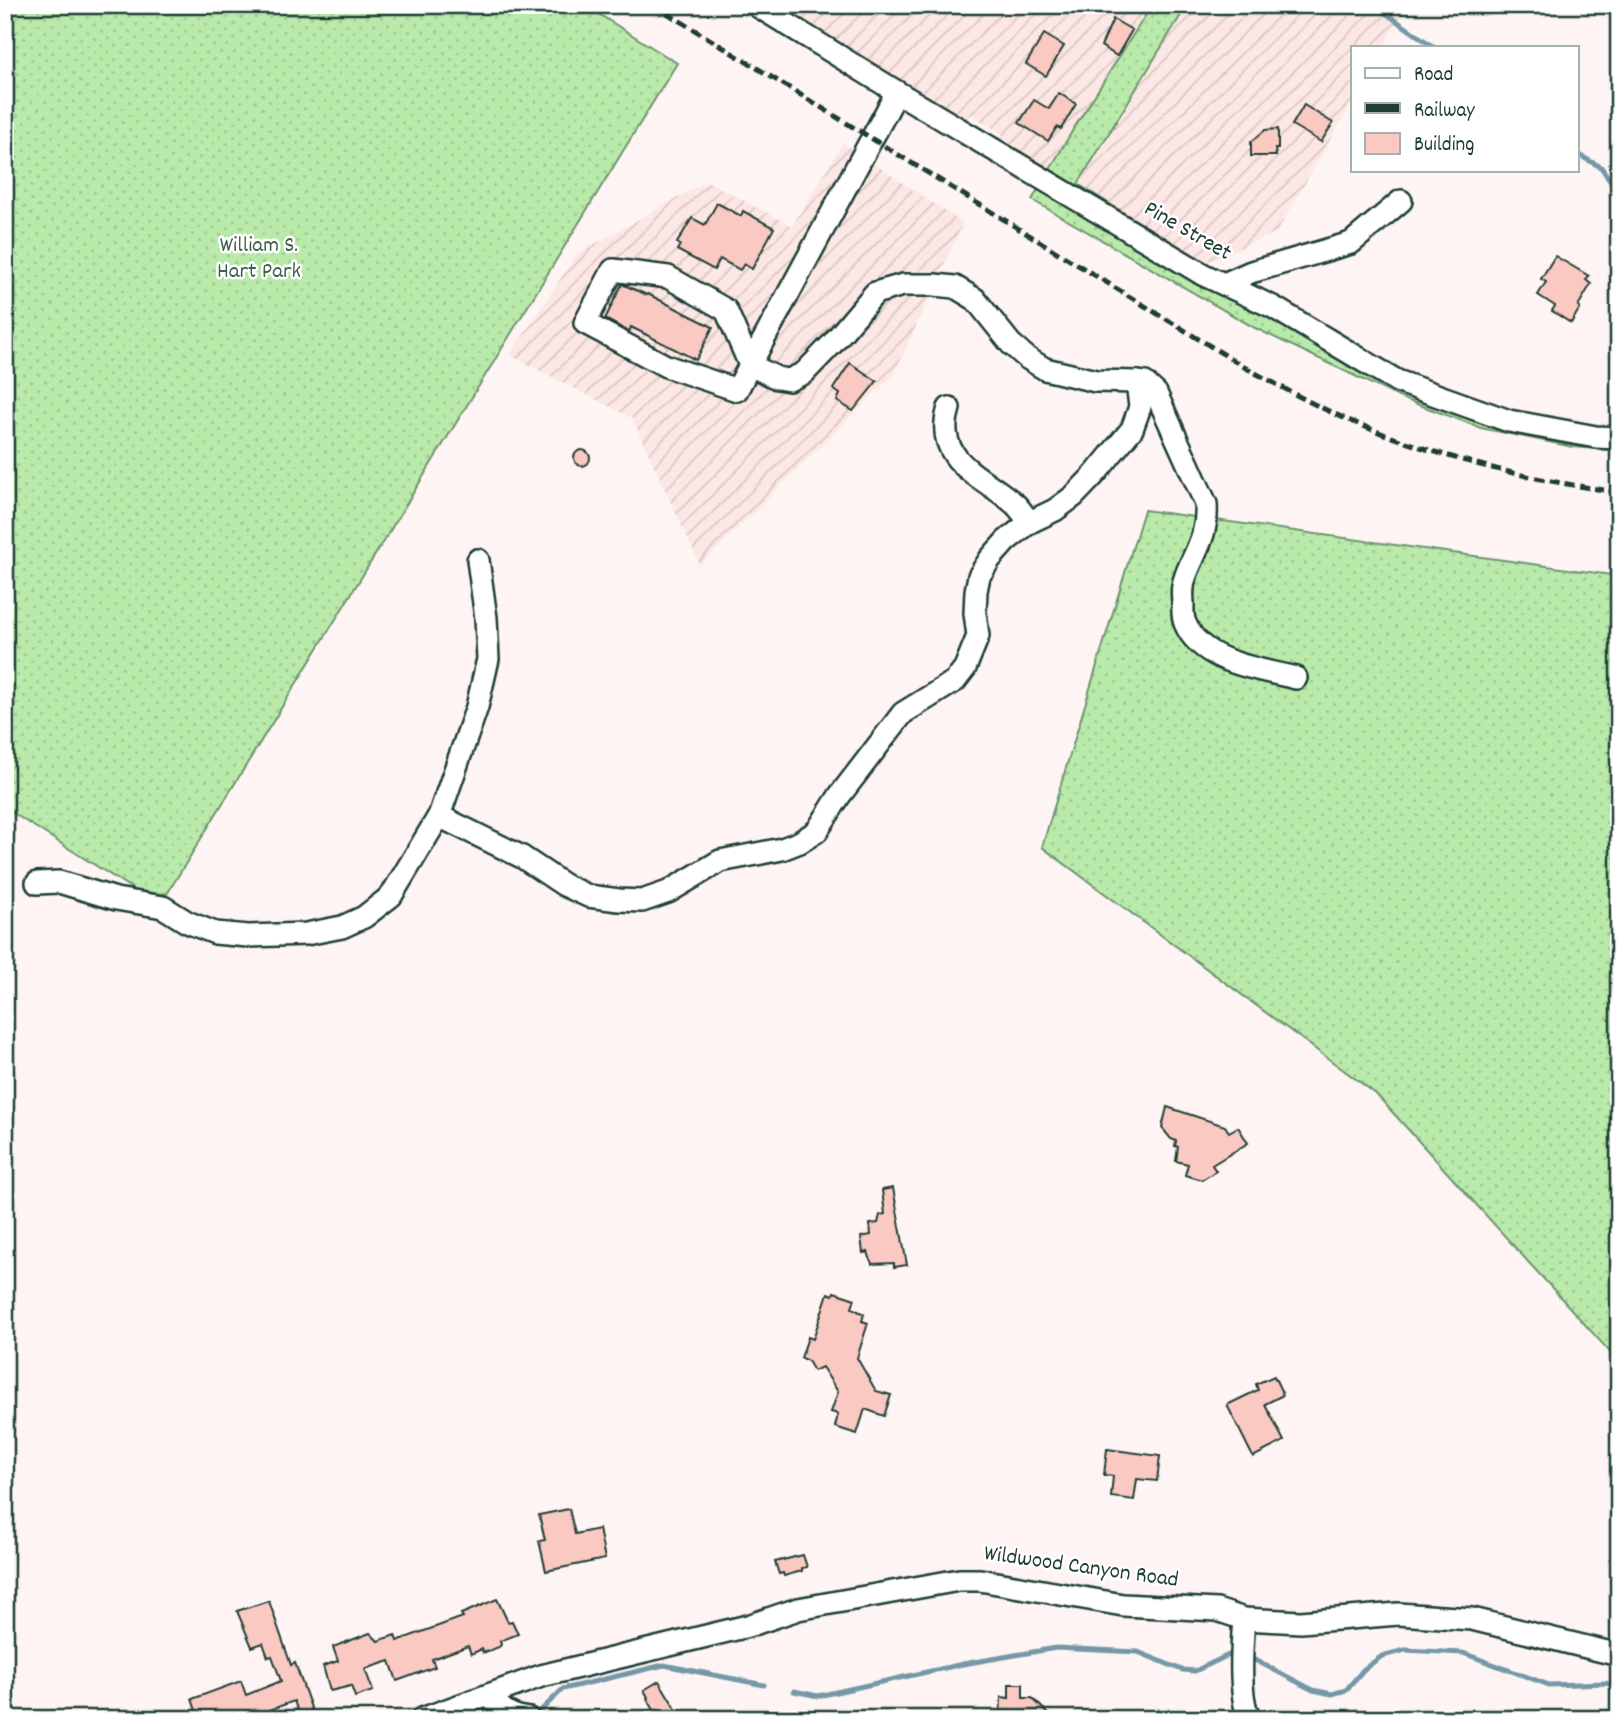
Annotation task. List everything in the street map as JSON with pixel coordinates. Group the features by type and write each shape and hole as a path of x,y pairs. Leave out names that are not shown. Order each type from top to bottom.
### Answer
{"street":[{"name":"Pine Street","path":"756,5 1204,275 1273,307 1397,382 1509,421 1596,437 1619,438"},
{"path":"897,92 750,365 737,390 666,366 585,323 614,270 668,276 726,310 750,365 789,380 804,373 874,293 903,285 955,287 975,299 1012,344 1027,358 1045,369 1096,381 1145,383 1156,393 1206,504 1207,520 1203,537 1182,587 1183,620 1191,636 1205,649 1245,666 1296,678"},
{"path":"1224,284 1251,272 1351,243 1401,201"},
{"path":"439,816 522,857 564,885 588,896 619,900 642,901 668,891 720,861 782,849 800,842 817,831 840,795 903,713 955,681 965,668 978,636 975,613 979,576 1006,541 1030,522 1055,510 1074,496 1132,429 1140,407 1137,382"},
{"path":"949,408 944,422 946,441 957,460 1015,505 1030,522"},
{"path":"37,883 59,882 116,899 163,906 187,922 215,933 248,936 318,932 342,927 364,917 391,896 439,816 477,707 488,659 486,618 478,560"},
{"name":"Wildwood Canyon Road","path":"422,1719 541,1676 748,1626 798,1609 959,1580 980,1580 1123,1605 1217,1610 1244,1619 1301,1622 1398,1614 1438,1615 1503,1625 1619,1655"},
{"path":"1244,1619 1241,1654 1247,1713 1250,1719"},
{"path":"489,1695 499,1708 519,1718 529,1719"}],"shaded area":[{"path":"782,5 1152,5 1049,169 1000,141 1003,134 970,114 966,120 923,96"},
{"path":"1187,5 1407,5 1384,46 1351,46 1351,103 1277,232 1204,263 1078,184"},
{"path":"843,143 963,223 894,374 700,565 632,418 510,355 577,254 707,181 792,226"}],"green space":[{"name":"William S. Hart Park","path":"5,5 584,5 677,63 167,894 139,893 5,808"},
{"path":"1152,5 1187,5 1078,184 1204,263 1255,284 1363,356 1407,379 1488,406 1578,427 1619,430 1619,451 1573,447 1481,428 1401,398 1255,328 1032,200"},
{"path":"1144,510 1619,576 1619,1362 1376,1094 1042,847"}],"building":[{"path":"1113,19 1132,30 1117,56 1101,46"},
{"path":"1044,34 1064,46 1046,76 1026,64"},
{"path":"1059,93 1076,104 1061,129 1057,127 1048,141 1019,123 1034,100 1049,109"},
{"path":"1304,105 1333,123 1321,142 1292,125"},
{"path":"1278,129 1276,156 1251,156 1251,142 1265,130"},
{"path":"717,203 741,216 743,211 774,228 752,269 744,264 740,270 720,259 714,270 677,250 680,245 677,243 692,218 705,225"},
{"path":"1555,256 1589,276 1586,280 1591,284 1571,323 1552,311 1555,306 1538,295 1546,282 1541,279"},
{"path":"622,284 713,327 696,360 631,327 629,332 605,319"},
{"path":"850,363 877,381 853,411 837,401 840,394 833,389"},
{"path":"579,450 585,450 590,458 588,464 579,466 574,461 574,455"},
{"path":"1167,1107 1225,1126 1229,1132 1238,1127 1248,1143 1212,1165 1216,1171 1202,1180 1185,1175 1188,1164 1176,1161 1176,1141 1162,1128"},
{"path":"893,1188 907,1265 894,1267 894,1263 872,1264 868,1252 863,1253 861,1237 871,1235 870,1224 878,1223 880,1215 885,1214 882,1190"},
{"path":"834,1292 855,1299 852,1308 864,1314 862,1321 868,1323 857,1358 876,1391 891,1395 884,1416 865,1409 857,1434 835,1427 838,1414 831,1412 838,1392 822,1367 814,1371 808,1361 801,1358 808,1337 813,1339 828,1293 833,1295"},
{"path":"1274,1376 1283,1395 1265,1404 1284,1441 1253,1457 1227,1405 1258,1390 1256,1384"},
{"path":"1107,1449 1160,1456 1157,1481 1137,1479 1134,1500 1111,1497 1113,1476 1104,1475"},
{"path":"569,1509 575,1534 599,1529 605,1559 546,1571 539,1541 545,1540 539,1515"},
{"path":"803,1555 807,1567 802,1568 802,1571 784,1576 783,1573 779,1574 775,1562"},
{"path":"497,1599 508,1622 512,1621 518,1634 500,1641 499,1647 483,1653 482,1649 471,1654 468,1646 432,1659 435,1667 397,1681 390,1661 365,1669 373,1691 355,1697 351,1686 330,1691 323,1666 338,1661 333,1647 370,1633 378,1641 395,1635 397,1641 463,1617 461,1614"},
{"path":"269,1601 291,1665 295,1663 315,1719 301,1719 294,1701 264,1712 267,1719 199,1719 192,1699 241,1681 246,1695 281,1681 272,1656 268,1657 263,1643 252,1647 237,1611"},
{"path":"659,1681 682,1719 659,1719 644,1690"},
{"path":"1009,1684 1023,1684 1023,1698 1032,1698 1054,1719 1000,1719 1001,1697 1009,1698"}],"waterway":[{"path":"1374,5 1433,46"},
{"path":"1578,155 1601,167 1619,194"},
{"path":"794,1691 818,1696 963,1664 1056,1648 1138,1652 1182,1670 1195,1671 1233,1653"},
{"path":"1255,1660 1313,1690 1332,1694 1346,1690 1364,1669 1382,1656 1405,1650 1463,1653 1549,1685 1606,1683 1619,1688"},
{"path":"534,1717 563,1689 664,1665 764,1685"}],"railway":[{"path":"654,5 1246,368 1314,404 1388,436 1452,457 1551,481 1619,492"}]}
